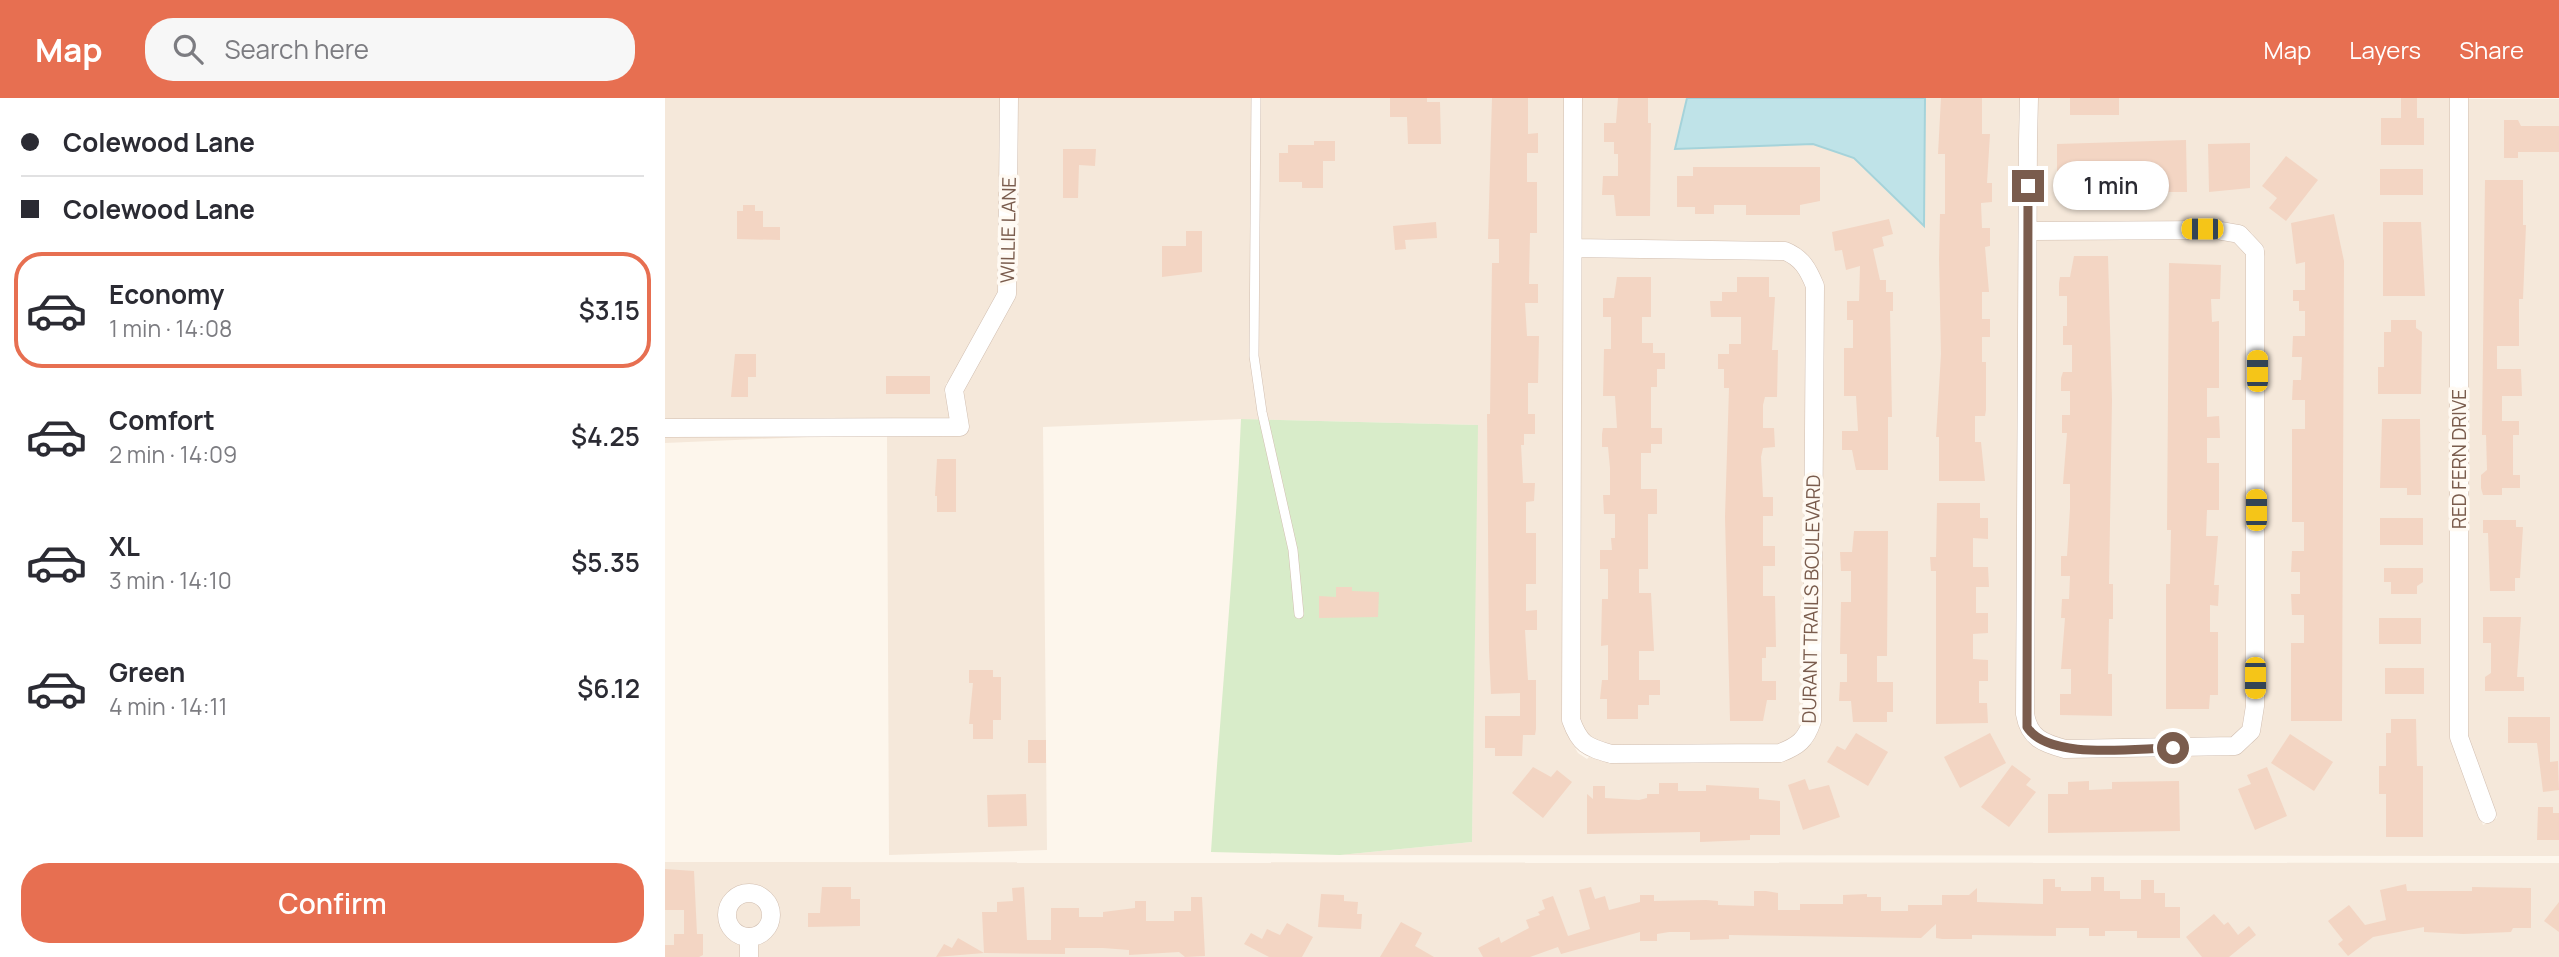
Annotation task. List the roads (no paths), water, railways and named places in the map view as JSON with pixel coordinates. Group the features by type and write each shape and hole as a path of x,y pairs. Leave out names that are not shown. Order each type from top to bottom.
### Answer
{"street":[{"name":"WILLIE LANE","path":"665,428 960,427 954,390 1007,294 1009,98"},
{"name":"DURANT TRAILS BOULEVARD","path":"1573,98 1571,720 1576,733 1587,747 1611,754 1780,753 1795,747 1807,736 1812,721 1815,286 1808,268 1797,256 1784,251 1573,248"},
{"path":"2028,231 2216,230 2239,234 2255,251 2255,705 2251,731 2235,746 2064,749 2041,742 2027,727 2028,231 2029,98"},
{"name":"RED FERN DRIVE","path":"2459,98 2459,737 2487,814"},
{"path":"749,937 749,957"}],"lane":[{"path":"1256,98 1254,356 1262,412 1293,550 1299,614"}],"water":[{"path":"1687,98 1925,98 1924,226 1854,158 1813,144 1675,149"}]}
